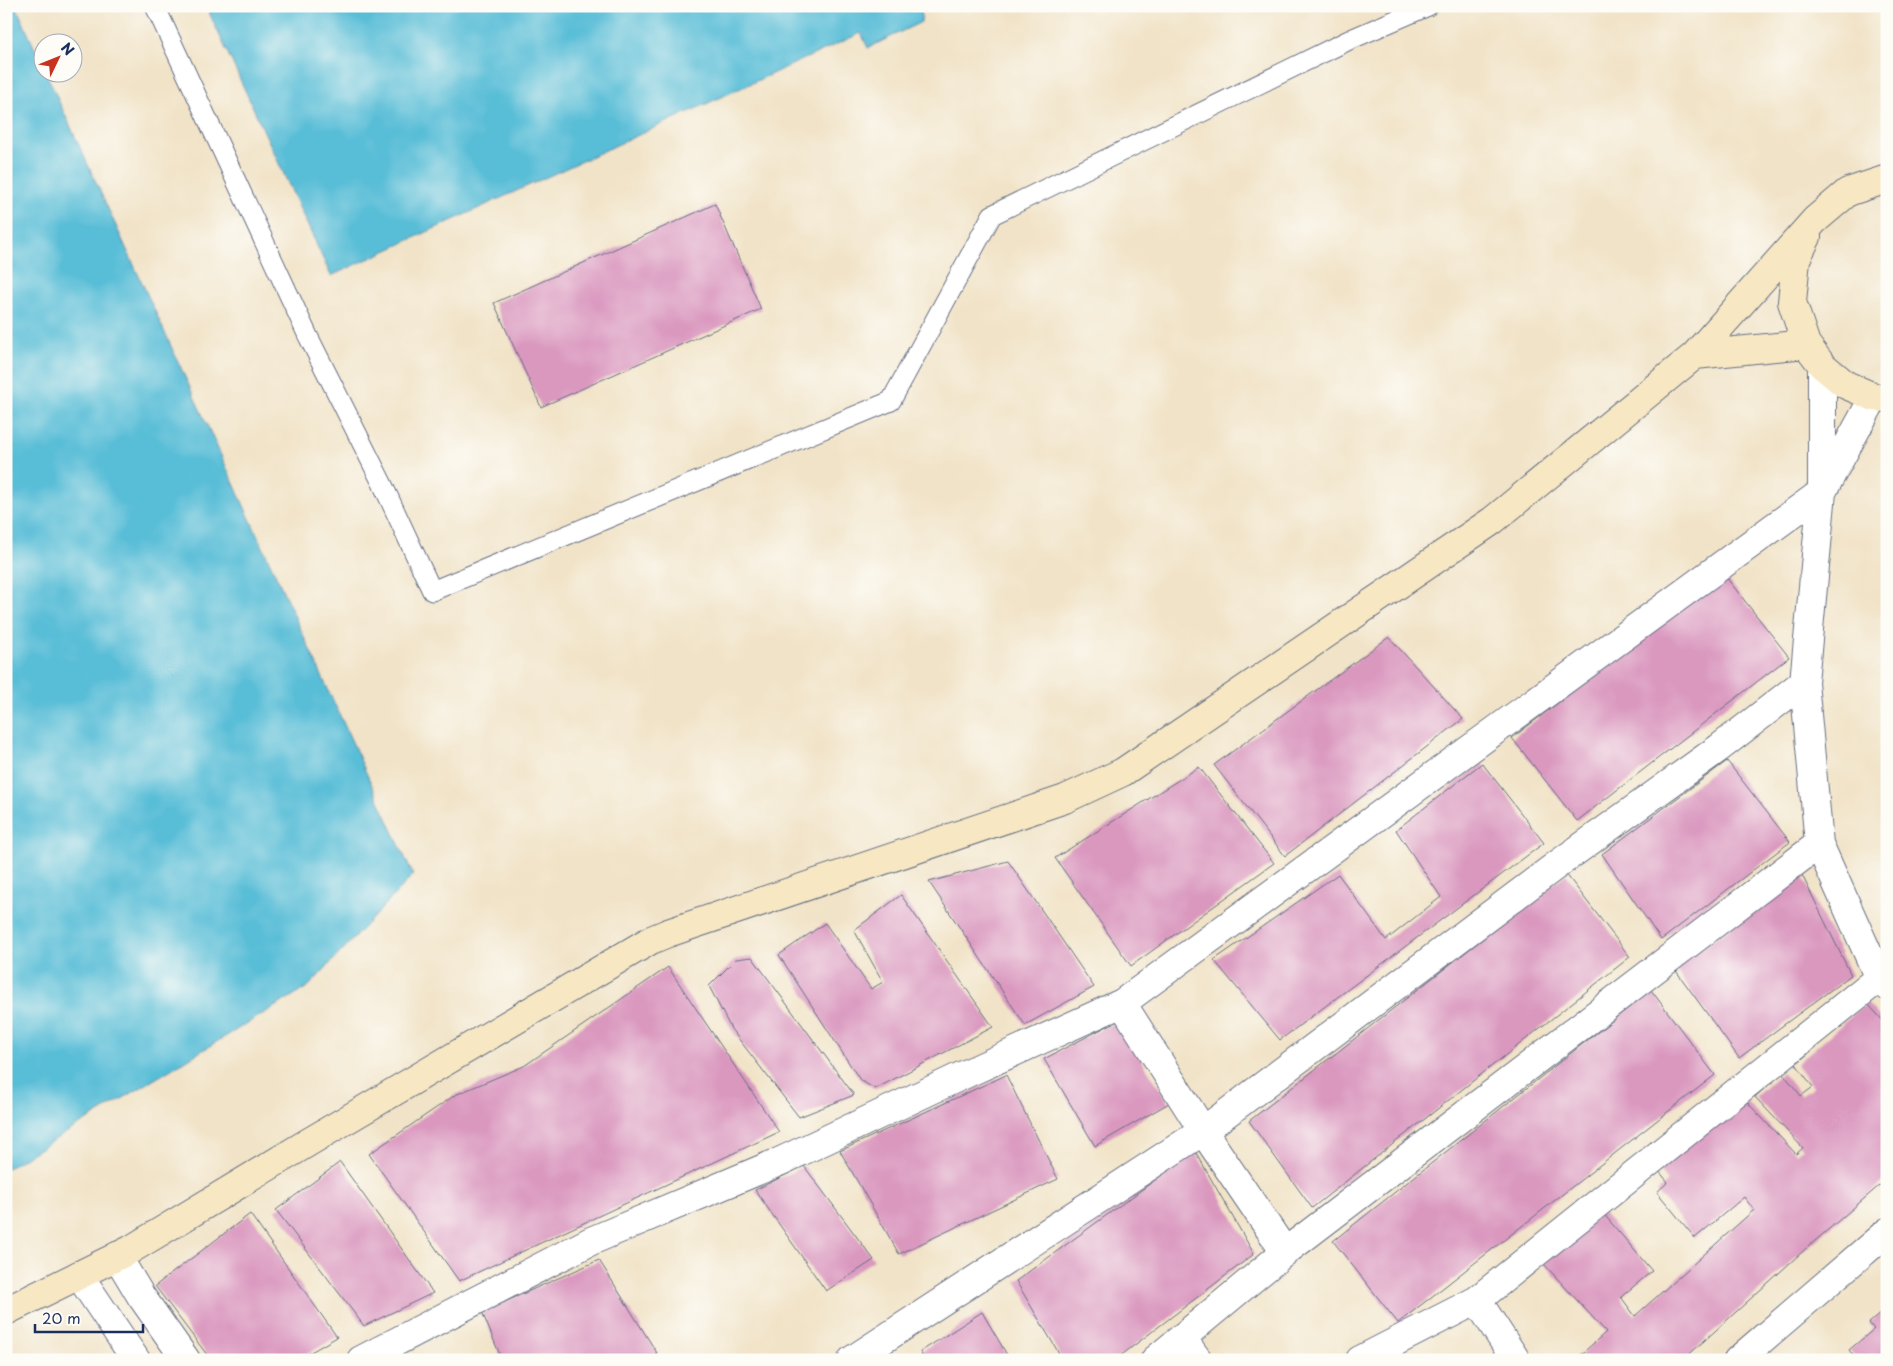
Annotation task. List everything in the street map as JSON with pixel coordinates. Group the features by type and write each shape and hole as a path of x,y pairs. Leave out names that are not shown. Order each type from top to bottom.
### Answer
{"main road":[{"path":"6,1311 117,1256 651,940 668,932 1065,799 1123,772 1492,521 1695,356 1815,220 1848,192 1887,179"},
{"path":"1815,220 1796,259 1792,302 1814,355 1846,385 1880,398"},
{"path":"1695,356 1814,355"}],"street":[{"path":"1360,1360 1476,1300 1883,982 1819,844 1804,682 1822,492 1814,355"},
{"path":"362,1360 591,1241 782,1161 950,1081 1122,1003 1822,492 1880,398"},
{"path":"852,1360 1203,1131 1542,875 1719,748 1804,682"},
{"path":"1155,1360 1286,1252 1819,844"},
{"path":"1122,1003 1203,1131 1286,1252"},
{"path":"1738,1360 1887,1232"},
{"path":"117,1256 141,1296 186,1360"},
{"path":"79,1275 136,1360"},
{"path":"1476,1300 1516,1360"},
{"path":"1182,1338 1198,1360"}],"lane":[{"path":"155,6 308,336 382,483 432,591 891,401 992,215 1349,40 1428,6"}],"water":[{"path":"6,6 16,6 32,42 32,82 50,82 413,875 309,986 6,1169"},
{"path":"206,6 922,6 921,22 868,48 861,33 331,276"}],"building":[{"path":"715,204 761,309 541,407 494,303"},
{"path":"1722,572 1789,657 1577,821 1512,738 1596,674"},
{"path":"1389,637 1463,719 1285,856 1214,765"},
{"path":"1727,761 1790,842 1661,940 1602,854"},
{"path":"1482,763 1544,843 1280,1040 1214,960 1338,874 1386,940 1441,897 1396,830"},
{"path":"1199,767 1274,863 1131,966 1055,858"},
{"path":"1008,861 1094,987 1025,1025 929,882"},
{"path":"1566,874 1630,957 1312,1208 1249,1121"},
{"path":"1802,875 1851,975 1739,1058 1674,968"},
{"path":"901,895 993,1027 875,1089 860,1080 779,955 825,923 871,989 883,982 854,930"},
{"path":"752,957 854,1095 799,1117 731,1029 709,986 736,959"},
{"path":"668,967 779,1132 459,1281 369,1154 455,1095 524,1066"},
{"path":"1651,990 1715,1075 1398,1323 1333,1241"},
{"path":"1867,1003 1887,1025 1887,1179 1801,1253 1683,1360 1575,1360 1606,1332 1543,1263 1602,1212 1652,1271 1621,1297 1635,1316 1754,1210 1744,1197 1695,1238 1657,1192 1668,1182 1658,1170 1745,1100 1796,1154 1803,1148 1755,1097 1782,1072 1801,1096 1813,1087 1796,1064"},
{"path":"1117,1021 1169,1103 1095,1146 1044,1059"},
{"path":"1006,1075 1058,1179 899,1254 840,1151"},
{"path":"1195,1151 1254,1254 1115,1360 1063,1360 1016,1281"},
{"path":"340,1162 433,1293 364,1326 276,1210"},
{"path":"804,1166 874,1260 826,1291 755,1190"},
{"path":"250,1214 337,1337 297,1360 211,1360 155,1286"},
{"path":"599,1260 657,1353 642,1360 502,1360 482,1312"},
{"path":"1887,1308 1887,1360 1857,1360 1849,1350 1874,1329 1869,1323"},
{"path":"982,1312 1010,1360 925,1360 920,1352"}]}
